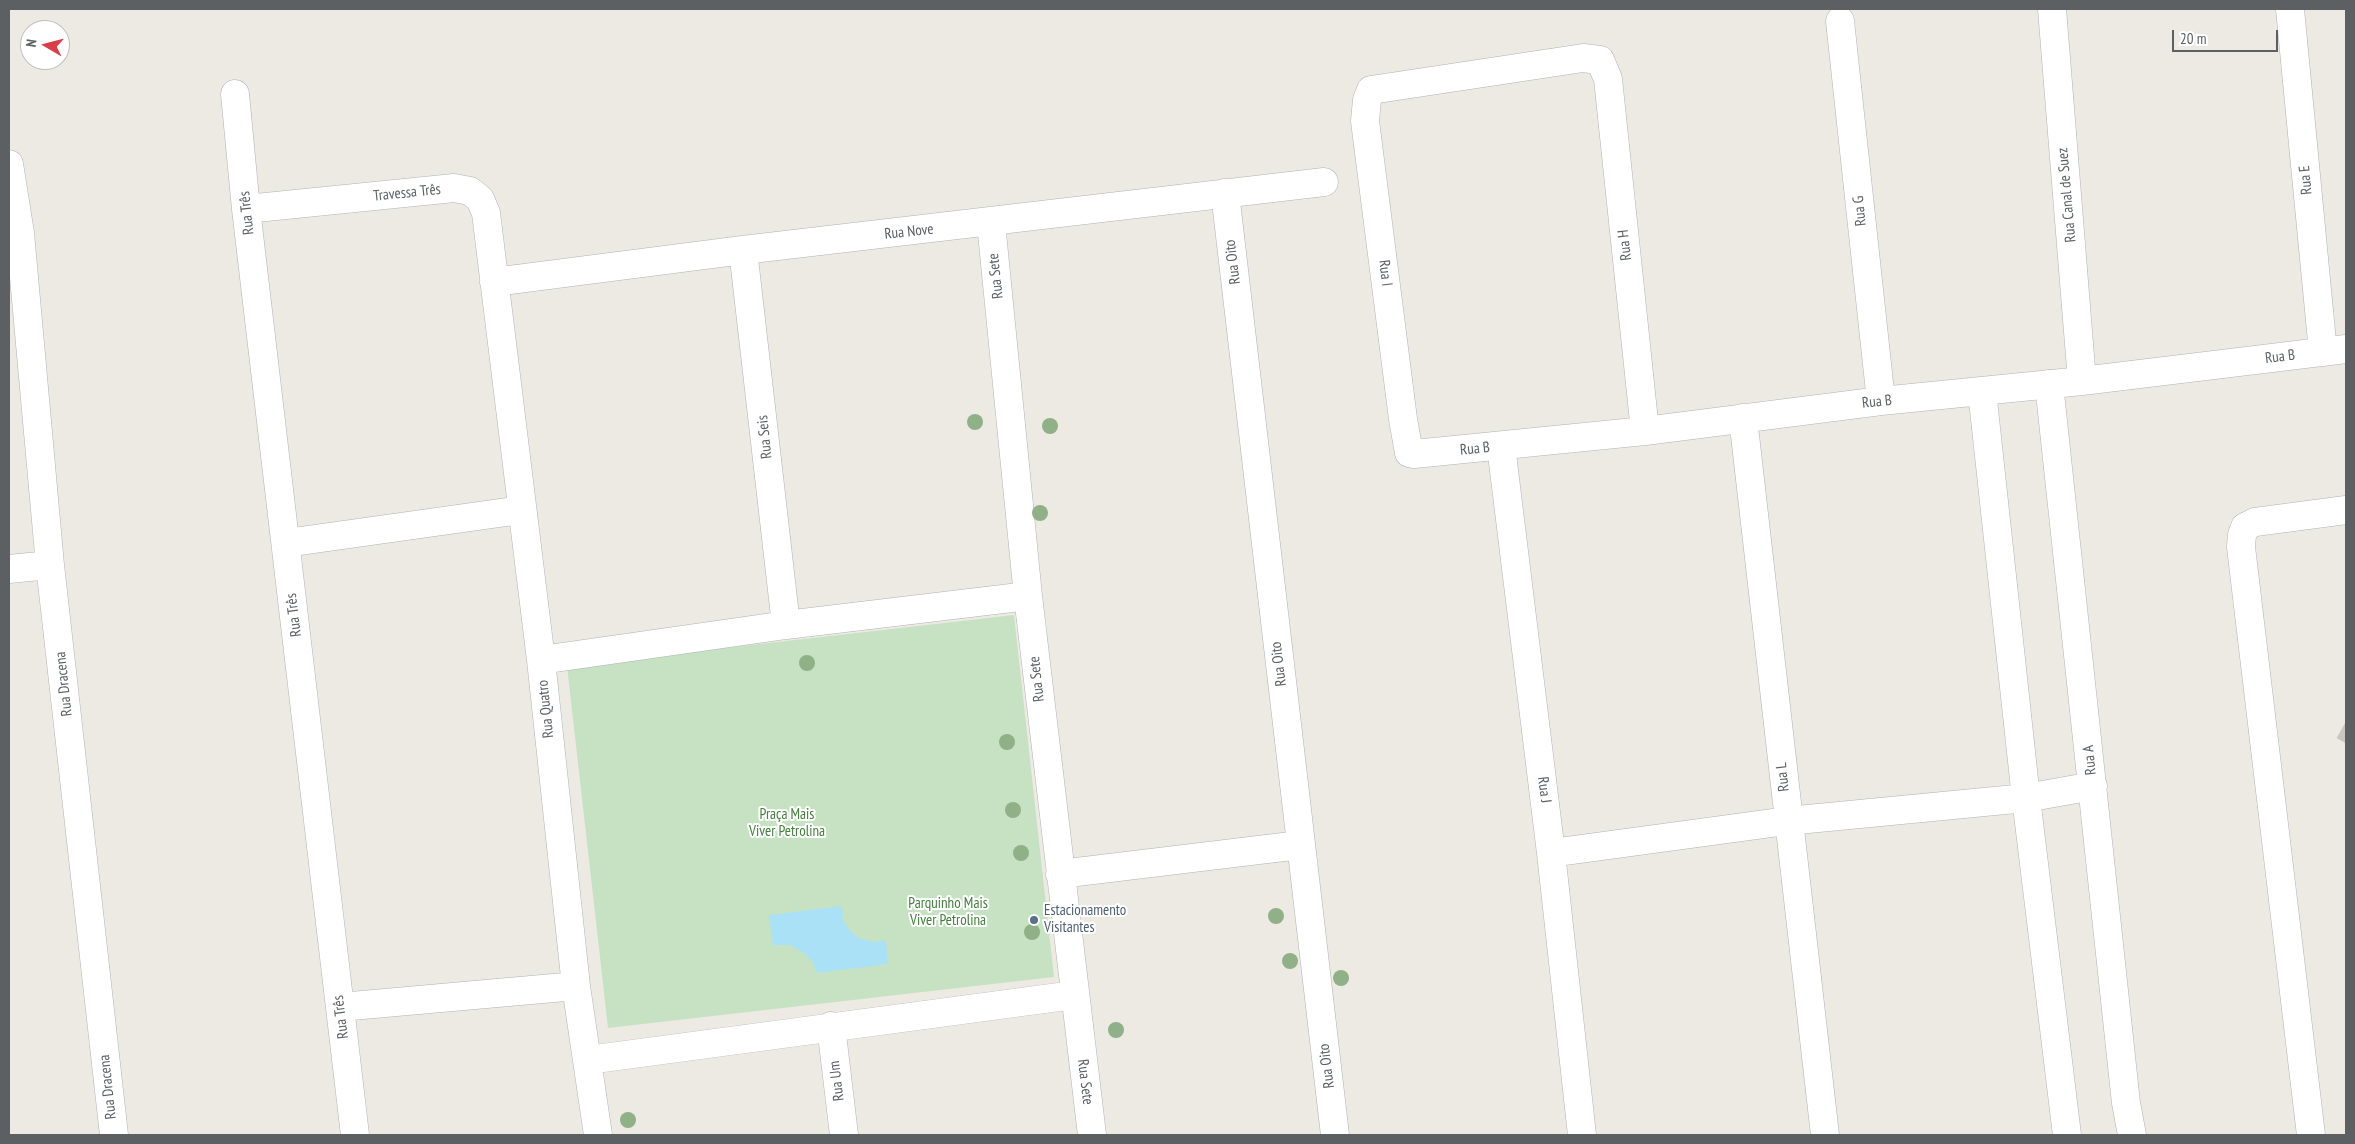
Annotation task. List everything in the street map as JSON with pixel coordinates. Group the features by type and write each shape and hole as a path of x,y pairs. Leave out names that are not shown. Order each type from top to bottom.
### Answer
{"street":[{"name":"Rua Canal de Suez","path":"2052,9 2082,381"},
{"name":"Rua E","path":"2290,9 2334,350"},
{"name":"Rua G","path":"1840,21 1881,401"},
{"name":"Rua I","path":"1409,453 1366,121 1369,93 1375,89 1583,58 1600,60"},
{"name":"Rua H","path":"1600,60 1608,79 1645,431"},
{"name":"Rua Três","path":"235,94 246,209 355,1135"},
{"name":"Rua Dracena","path":"9,164 14,234 114,1135"},
{"name":"Rua Nove","path":"494,282 743,250 991,223 1324,182"},
{"name":"Travessa Três","path":"246,209 454,188 470,191 480,199 486,213 494,282"},
{"name":"Rua Oito","path":"1225,193 1300,844 1336,1135"},
{"name":"Rua Sete","path":"991,223 1028,596 1092,1135"},
{"name":"Rua Seis","path":"743,250 786,625"},
{"name":"Rua Quatro","path":"494,282 541,660 576,986 598,1135"},
{"name":"Rua B","path":"1409,453 1418,455 1645,431 1881,401 2082,381 2334,350"},
{"name":"Rua A","path":"2050,384 2126,1103 2132,1135"},
{"path":"1982,391 2026,798 2067,1135"},
{"name":"Rua L","path":"1743,418 1825,1135"},
{"name":"Rua J","path":"1501,446 1551,853 1582,1135"},
{"path":"286,542 521,510"},
{"path":"2311,1135 2242,557 2242,535 2245,528 2255,522 2346,510"},
{"path":"9,569 50,565"},
{"path":"541,660 786,625 1028,596"},
{"path":"1551,853 1788,821 2026,798 2092,786"},
{"path":"1060,874 1300,844"},
{"path":"340,1007 576,986"},
{"path":"588,1060 1074,995"},
{"name":"Rua Um","path":"831,1026 844,1135"}],"green space":[{"name":"Praça Mais Viver Petrolina","path":"1014,615 1054,977 608,1028 567,666"}],"water":[{"path":"842,906 843,921 853,934 861,939 874,942 886,940 888,964 817,973 812,961 805,954 790,945 773,945 769,915"}],"building":[{"path":"2346,722 2346,743 2337,738"}],"place":[{"name":"Estacionamento Visitantes","path":"1034,920"}],"park label":[{"name":"Parquinho Mais Viver Petrolina","path":"948,912"}]}
